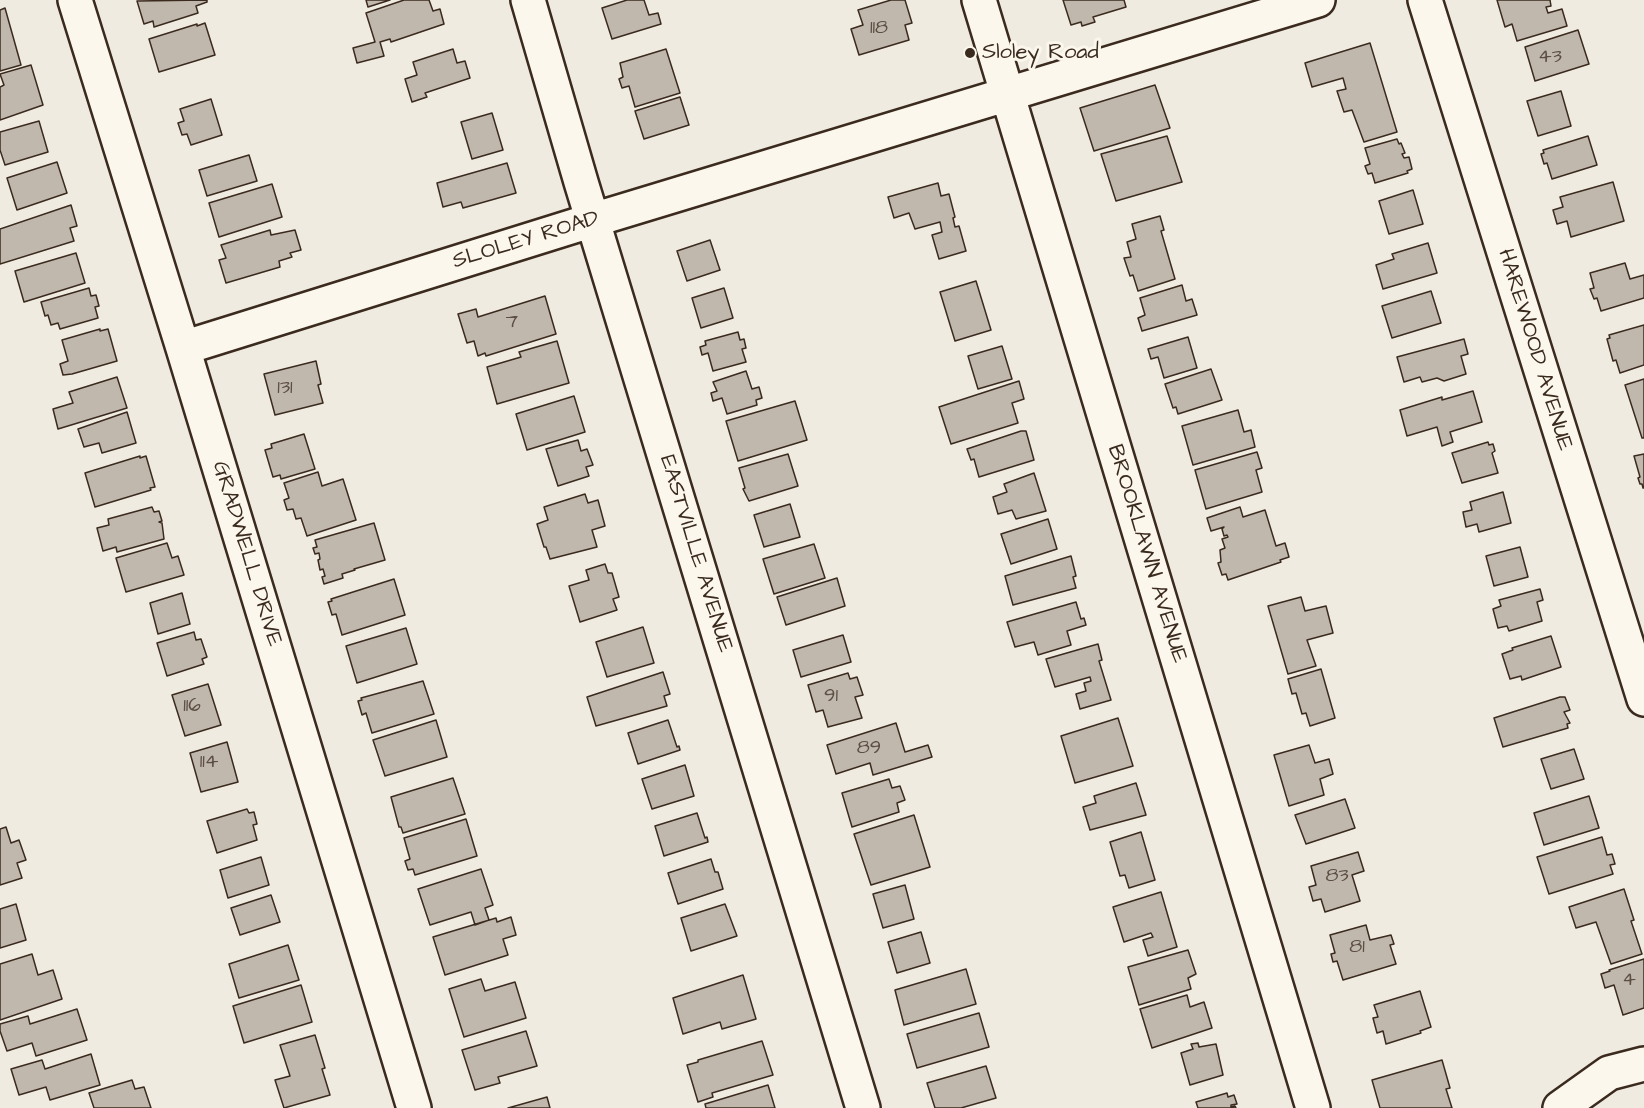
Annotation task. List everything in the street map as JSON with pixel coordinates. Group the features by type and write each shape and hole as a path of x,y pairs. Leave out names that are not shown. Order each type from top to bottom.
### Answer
{"street":[{"name":"GRADWELL DRIVE","path":"75,0 414,1108"},
{"name":"EASTVILLE AVENUE","path":"528,0 863,1108"},
{"name":"BROOKLAWN AVENUE","path":"979,0 1313,1108"},
{"name":"SLOLEY ROAD","path":"183,348 593,220 1318,0"},
{"name":"HAREWOOD AVENUE","path":"1425,0 1644,699"},
{"path":"1560,1108 1609,1073 1644,1064"}],"building":[{"path":"207,0 196,6 198,13 154,27 153,21 144,24 137,1"},
{"path":"366,0 390,0 368,7"},
{"path":"404,0 429,0 433,11 440,9 444,24 391,42 390,39 380,42 384,56 357,63 353,48 375,42 366,13"},
{"path":"627,0 644,0 649,15 658,13 661,24 612,39 602,8"},
{"path":"891,0 905,0 912,23 905,25 909,40 859,55 851,29 863,25 858,10"},
{"path":"1063,0 1124,0 1126,7 1093,17 1095,22 1082,26 1081,22 1071,25"},
{"path":"1497,0 1550,0 1551,6 1546,7 1548,13 1562,9 1567,26 1517,41 1512,24 1505,27"},
{"path":"5,8 21,65 0,71 0,10"},
{"path":"205,23 215,55 159,72 149,39"},
{"path":"1578,30 1589,64 1535,81 1525,47"},
{"path":"1370,43 1397,132 1364,142 1352,110 1344,112 1337,91 1346,89 1343,78 1312,87 1305,63"},
{"path":"453,49 457,63 465,61 470,78 425,93 427,97 412,102 405,79 417,75 413,62"},
{"path":"666,49 680,93 635,107 629,86 622,88 619,79 623,77 620,63"},
{"path":"31,65 43,105 0,120 0,87 4,85 0,74"},
{"path":"1155,85 1170,128 1094,151 1080,108"},
{"path":"1561,91 1571,126 1538,136 1527,101"},
{"path":"680,97 689,125 644,139 635,111"},
{"path":"211,99 222,135 191,145 187,134 182,135 178,123 184,121 180,109"},
{"path":"492,113 503,150 472,159 461,122"},
{"path":"39,121 48,152 5,165 0,150 0,132"},
{"path":"1167,136 1182,182 1116,201 1101,154"},
{"path":"1588,136 1597,165 1552,179 1547,163 1544,164 1541,154 1544,153 1543,150"},
{"path":"1397,139 1405,153 1402,154 1404,158 1409,157 1412,169 1407,171 1408,173 1375,183 1372,173 1368,174 1365,166 1370,164 1365,148"},
{"path":"249,155 257,181 207,196 199,170"},
{"path":"57,162 67,193 17,210 7,178"},
{"path":"507,163 516,193 463,208 461,202 443,207 437,183"},
{"path":"1613,182 1624,221 1571,237 1567,221 1557,224 1553,210 1563,207 1560,197"},
{"path":"938,183 941,196 949,194 955,227 959,226 966,251 939,259 932,235 942,232 940,222 915,229 909,213 894,218 888,197"},
{"path":"272,184 282,217 219,237 209,203"},
{"path":"1413,190 1423,224 1389,234 1379,201"},
{"path":"71,205 77,226 70,228 74,241 0,264 0,229"},
{"path":"1160,216 1164,230 1161,231 1175,279 1138,291 1124,258 1131,257 1127,242 1136,239 1132,224"},
{"path":"270,230 271,235 295,230 301,250 290,253 292,257 279,261 280,267 226,283 219,260 226,258 221,245"},
{"path":"710,240 720,270 687,281 677,251"},
{"path":"1428,243 1437,273 1383,289 1376,265 1394,259 1392,254"},
{"path":"76,253 85,283 24,302 15,271"},
{"path":"1625,263 1630,279 1644,275 1644,298 1601,311 1597,298 1594,299 1590,289 1594,288 1590,273"},
{"path":"976,281 991,330 955,341 940,292"},
{"path":"1182,285 1186,301 1192,299 1197,315 1142,331 1138,318 1145,315 1140,298"},
{"path":"89,288 91,296 96,295 99,306 95,307 98,318 60,329 58,323 51,325 48,315 45,316 41,302"},
{"path":"724,288 733,318 701,328 692,298"},
{"path":"1431,291 1441,323 1392,338 1382,306"},
{"path":"545,296 556,334 486,356 485,353 478,356 474,341 467,343 458,314 476,309 478,317"},
{"path":"1644,325 1644,365 1620,373 1616,360 1613,361 1607,339 1610,338 1609,335"},
{"path":"100,329 100,331 108,329 117,361 63,375 60,364 68,361 62,340"},
{"path":"738,332 740,340 744,339 746,348 742,349 746,362 713,371 708,353 702,355 700,347 706,345 705,341"},
{"path":"1188,337 1197,368 1164,378 1158,357 1151,359 1148,349"},
{"path":"1464,339 1468,354 1461,356 1466,374 1444,381 1437,378 1422,382 1420,377 1404,382 1397,357"},
{"path":"557,341 569,383 497,404 487,367 521,357 519,352"},
{"path":"1002,346 1012,379 978,389 968,356"},
{"path":"316,361 321,384 318,385 323,403 275,415 264,374"},
{"path":"1211,369 1222,400 1178,414 1176,407 1173,408 1165,384"},
{"path":"746,371 752,389 759,387 762,398 756,400 757,405 727,414 722,398 713,401 711,393 717,391 713,382"},
{"path":"117,377 127,408 58,429 53,409 73,403 69,392"},
{"path":"1644,379 1644,438 1642,438 1625,385"},
{"path":"1019,381 1024,399 1012,403 1018,423 951,444 939,407"},
{"path":"1473,391 1482,422 1450,432 1453,442 1442,446 1437,427 1407,436 1400,410 1442,397 1442,400"},
{"path":"574,396 585,432 527,450 516,414"},
{"path":"795,401 807,440 738,461 726,421"},
{"path":"1238,410 1244,432 1251,430 1255,447 1193,465 1182,426"},
{"path":"127,412 136,443 102,453 99,443 84,447 78,429"},
{"path":"1026,431 1034,460 979,477 974,459 971,460 967,449"},
{"path":"304,434 315,469 281,479 280,475 273,477 265,450 272,448 271,444"},
{"path":"578,440 581,451 587,449 593,465 586,467 589,476 558,486 546,449"},
{"path":"1488,442 1489,445 1493,444 1495,451 1492,453 1498,473 1462,483 1452,453"},
{"path":"1257,452 1262,468 1256,470 1262,492 1206,509 1195,470"},
{"path":"788,454 798,486 749,501 743,489 745,488 739,468"},
{"path":"1644,454 1643,488 1638,478 1640,477 1634,456"},
{"path":"140,456 140,458 146,456 155,487 95,507 85,473"},
{"path":"318,472 322,486 343,479 356,520 307,536 301,518 296,519 293,509 287,510 284,500 289,498 284,483"},
{"path":"1034,473 1046,511 1016,519 1012,510 998,514 993,497 1007,492 1004,484"},
{"path":"1503,492 1511,523 1479,532 1477,524 1466,527 1463,512 1472,510 1470,502"},
{"path":"585,494 588,503 598,500 605,526 592,530 597,547 550,559 537,524 548,520 544,507"},
{"path":"790,504 800,537 764,547 754,515"},
{"path":"152,507 154,512 159,511 162,521 159,522 162,523 164,539 117,552 116,547 103,551 97,528 109,525 108,519"},
{"path":"1240,507 1243,517 1265,510 1276,546 1285,543 1289,557 1280,560 1281,562 1228,580 1226,574 1222,575 1218,563 1221,562 1220,550 1225,548 1222,539 1228,537 1224,536 1222,529 1224,527 1211,531 1207,518"},
{"path":"1048,519 1057,549 1011,564 1001,534"},
{"path":"374,523 385,560 354,569 342,574 343,578 324,584 322,577 325,576 323,569 320,570 319,553 315,554 313,548 317,547 315,540"},
{"path":"167,543 172,558 178,556 184,575 126,592 116,558"},
{"path":"814,544 825,578 774,594 763,559"},
{"path":"1520,547 1528,577 1494,586 1486,556"},
{"path":"1071,556 1076,576 1073,577 1076,588 1013,605 1005,576"},
{"path":"605,564 608,573 612,573 619,597 613,599 617,610 580,622 569,586 589,580 586,570"},
{"path":"837,578 845,606 786,625 777,597"},
{"path":"394,579 405,615 342,635 336,614 332,615 328,602 332,601 331,599"},
{"path":"1540,589 1543,600 1537,602 1542,621 1509,631 1507,626 1498,628 1493,609 1501,606 1499,600"},
{"path":"182,593 190,624 158,634 150,603"},
{"path":"1301,597 1305,611 1326,606 1333,633 1307,640 1316,666 1288,674 1268,606"},
{"path":"1076,602 1081,619 1084,618 1086,625 1067,631 1071,645 1038,655 1034,642 1015,647 1007,622"},
{"path":"643,627 654,663 607,677 596,642"},
{"path":"406,628 417,664 357,683 346,646"},
{"path":"194,632 196,640 201,639 207,657 202,659 204,664 167,676 157,643"},
{"path":"843,635 851,662 801,677 793,650"},
{"path":"1551,636 1561,667 1522,680 1521,676 1510,679 1502,654 1513,650 1512,648"},
{"path":"1098,644 1102,660 1099,661 1111,700 1080,709 1076,694 1086,691 1084,683 1091,681 1090,677 1055,687 1046,659"},
{"path":"1321,669 1335,718 1310,726 1306,713 1302,714 1296,693 1292,694 1288,679"},
{"path":"663,672 670,694 664,696 667,706 596,726 587,697"},
{"path":"848,673 850,679 857,677 863,695 855,697 862,718 828,727 823,710 816,712 808,685"},
{"path":"423,681 434,714 372,733 366,713 362,715 358,701 362,700 361,698"},
{"path":"208,684 221,725 185,736 172,695"},
{"path":"1565,697 1570,710 1564,712 1570,723 1567,724 1568,728 1503,747 1494,718"},
{"path":"1118,718 1133,766 1075,783 1061,736"},
{"path":"436,720 447,757 385,776 373,740"},
{"path":"668,720 680,750 638,764 628,733"},
{"path":"896,723 905,752 928,745 932,757 873,775 870,763 836,774 827,745"},
{"path":"227,742 238,782 201,792 190,753"},
{"path":"1309,745 1315,763 1329,759 1333,774 1320,779 1324,795 1289,806 1274,755"},
{"path":"1574,749 1584,779 1551,789 1541,759"},
{"path":"685,765 694,796 652,809 642,779"},
{"path":"453,778 465,814 403,833 399,827 391,797"},
{"path":"889,779 892,788 900,786 905,800 897,803 899,812 852,827 842,793"},
{"path":"1136,783 1146,815 1090,830 1083,807 1096,803 1094,796"},
{"path":"1589,796 1599,828 1544,845 1534,813"},
{"path":"1345,799 1355,828 1306,844 1295,815"},
{"path":"247,809 249,813 254,812 257,824 253,825 257,840 217,853 207,821"},
{"path":"697,813 708,842 664,856 655,826"},
{"path":"914,815 930,867 871,885 854,834"},
{"path":"466,819 477,856 415,875 413,869 408,870 405,861 410,859 404,838"},
{"path":"6,827 11,843 19,840 26,860 17,863 22,878 0,885 0,829"},
{"path":"1141,832 1155,880 1129,888 1125,875 1120,876 1110,842"},
{"path":"1602,837 1607,855 1612,854 1615,864 1610,865 1613,874 1549,894 1537,857"},
{"path":"1358,852 1364,871 1352,875 1360,901 1325,912 1321,899 1313,901 1309,887 1316,885 1311,866"},
{"path":"261,857 269,885 228,898 220,870"},
{"path":"711,859 723,889 678,904 668,873"},
{"path":"481,869 493,905 485,908 489,920 475,925 471,912 430,925 418,889"},
{"path":"905,885 914,919 883,928 873,894"},
{"path":"1624,889 1642,954 1611,964 1596,922 1576,928 1569,907"},
{"path":"1161,892 1177,947 1148,956 1143,940 1153,937 1151,933 1124,942 1113,907"},
{"path":"271,895 280,922 240,935 231,908"},
{"path":"16,904 26,940 0,948 0,909"},
{"path":"725,904 737,936 691,951 681,918"},
{"path":"511,917 516,935 503,939 508,955 445,975 433,937 496,918 497,922"},
{"path":"1366,925 1370,940 1391,935 1394,944 1390,945 1396,964 1343,980 1337,961 1333,962 1331,954 1335,953 1330,935"},
{"path":"921,932 930,963 897,973 888,942"},
{"path":"288,945 299,980 239,998 229,964"},
{"path":"1188,950 1196,974 1188,978 1191,989 1139,1005 1128,967"},
{"path":"32,954 38,975 53,970 62,999 0,1020 0,964"},
{"path":"1644,959 1644,1008 1623,1015 1614,985 1605,988 1601,974"},
{"path":"966,969 976,1004 904,1025 895,990"},
{"path":"743,975 756,1019 722,1029 720,1022 683,1034 673,998"},
{"path":"481,979 485,991 515,982 526,1018 464,1037 449,989"},
{"path":"301,985 312,1022 244,1043 233,1006"},
{"path":"1420,991 1431,1027 1420,1031 1421,1033 1386,1044 1383,1031 1377,1033 1373,1018 1378,1017 1374,1005"},
{"path":"1187,995 1190,1007 1204,1002 1212,1028 1152,1048 1140,1009"},
{"path":"77,1009 87,1040 36,1056 32,1043 7,1051 0,1024 28,1016 30,1024"},
{"path":"979,1013 989,1047 917,1068 907,1034"},
{"path":"526,1031 537,1066 498,1077 500,1083 475,1090 462,1050"},
{"path":"315,1035 330,1095 284,1108 275,1080 290,1076 280,1045"},
{"path":"762,1041 773,1075 712,1093 713,1097 698,1102 687,1065"},
{"path":"1198,1043 1199,1047 1216,1044 1223,1075 1190,1085 1181,1053 1193,1049 1191,1044"},
{"path":"91,1054 100,1085 50,1100 46,1087 19,1095 11,1069 42,1060 45,1069"},
{"path":"1442,1060 1450,1088 1446,1089 1452,1108 1380,1108 1372,1080"},
{"path":"986,1066 996,1098 961,1108 935,1108 927,1083"},
{"path":"132,1080 135,1089 144,1087 151,1108 94,1108 89,1093"},
{"path":"768,1085 775,1108 706,1108 705,1104"},
{"path":"1227,1093 1228,1097 1234,1095 1237,1104 1231,1107 1236,1108 1198,1108 1196,1102"},
{"path":"547,1097 550,1108 508,1108"}],"place":[{"name":"Sloley Road","path":"970,53"}]}
